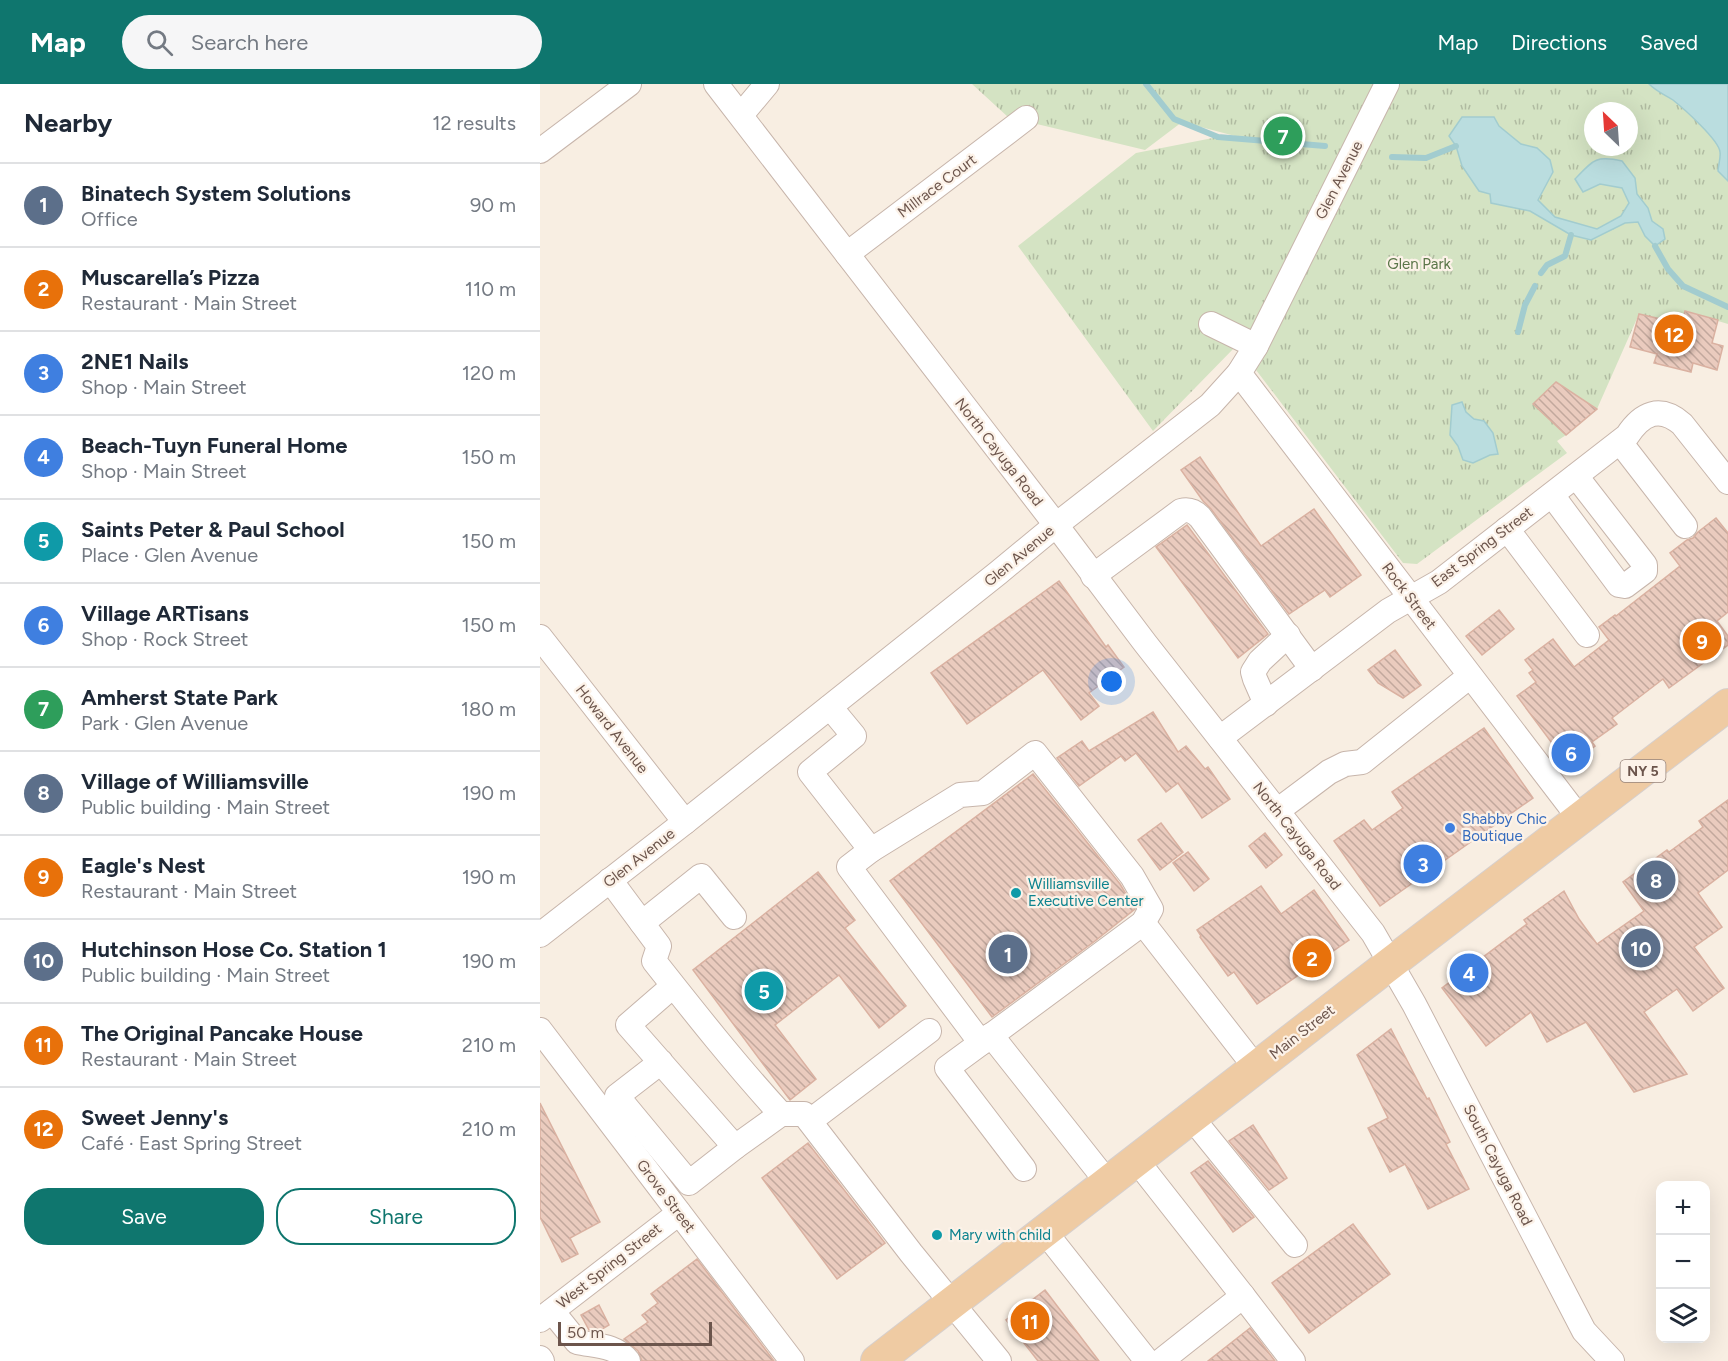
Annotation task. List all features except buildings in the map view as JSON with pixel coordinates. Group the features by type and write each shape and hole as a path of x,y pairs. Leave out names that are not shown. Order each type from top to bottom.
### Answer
{"main road":[{"name":"Main Street","path":"877,1361 1728,705"}],"street":[{"path":"540,151 629,84"},
{"name":"North Cayuga Road","path":"716,84 1093,576 1373,933 1391,963"},
{"path":"741,115 767,84"},
{"name":"Glen Avenue","path":"540,935 1210,405 1239,373 1256,346 1386,84"},
{"name":"Millrace Court","path":"847,254 1026,118"},
{"path":"1211,324 1256,346"},
{"name":"Rock Street","path":"1239,373 1580,819"},
{"name":"East Spring Street","path":"1220,738 1388,611 1439,582 1623,439 1635,425 1652,414 1665,413 1682,424 1728,482"},
{"path":"1623,439 1685,526"},
{"path":"1552,495 1619,585 1625,586 1640,576 1645,571 1645,565 1576,476"},
{"path":"1093,576 1181,511 1194,511 1312,669"},
{"path":"1507,530 1587,635"},
{"path":"1266,704 1254,672 1260,661 1288,635"},
{"name":"Howard Avenue","path":"540,637 685,822"},
{"path":"1276,812 1329,772 1345,764 1362,762 1470,676"},
{"path":"830,707 854,736 810,772 871,850"},
{"path":"1024,1169 947,1068 986,1039 1143,923 1151,909 1132,876 1035,753 983,793 960,795 871,850 849,867 986,1039 1108,1183"},
{"path":"642,924 701,876 734,917"},
{"path":"610,880 659,946 654,961 756,1087 781,1114"},
{"path":"1143,923 1256,1068"},
{"name":"South Cayuga Road","path":"1391,963 1584,1331 1612,1361"},
{"path":"673,986 628,1024 735,1147"},
{"name":"Grove Street","path":"540,1030 792,1361"},
{"path":"810,1121 929,1031"},
{"path":"661,1062 617,1096 689,1183 781,1114 804,1114 951,1304 999,1361"},
{"path":"1192,1118 1295,1245"},
{"path":"1137,1161 1293,1361"},
{"name":"West Spring Street","path":"546,1315 679,1213"},
{"path":"1045,1232 1147,1361"},
{"path":"1161,1361 1243,1296"},
{"path":"546,1315 578,1342 609,1347 623,1354 628,1361"}],"green space":[{"name":"Glen Park","path":"972,84 1728,84 1728,324 1685,311 1682,324 1639,314 1597,409 1556,382 1533,404 1566,435 1557,441 1567,453 1417,564 1403,563 1237,345 1153,431 1018,246 1136,153 1218,137 1235,136 1182,122 1145,150 1008,117"}],"water":[{"path":"1649,84 1728,84 1728,181 1718,171 1720,152 1714,140 1678,104"},
{"path":"1462,117 1494,117 1499,126 1521,144 1537,148 1550,160 1553,172 1538,200 1555,217 1597,229 1621,216 1629,203 1622,188 1600,184 1583,192 1575,179 1591,163 1600,159 1622,161 1635,178 1637,194 1648,208 1652,221 1663,229 1665,239 1655,246 1645,236 1638,222 1625,223 1591,240 1571,235 1530,211 1491,203 1490,194 1479,191 1462,166 1456,146 1449,136"},
{"path":"1462,402 1466,412 1474,419 1484,421 1493,433 1498,454 1473,463 1463,460 1458,446 1450,435 1452,405"}],"waterway":[{"path":"1146,84 1174,119 1218,137 1325,146"},
{"path":"1392,157 1426,158 1456,146"},
{"path":"1541,273 1547,265 1565,256 1571,235"},
{"path":"1655,246 1668,269 1683,286 1728,307"},
{"path":"1518,332 1525,305 1535,286"}],"place":[{"name":"Amherst State Park","path":"1283,136"},
{"name":"Sweet Jenny's","path":"1674,334"},
{"name":"Eagle's Nest","path":"1702,641"},
{"name":"Village ARTisans","path":"1571,753"},
{"name":"Shabby Chic Boutique","path":"1450,828"},
{"name":"2NE1 Nails","path":"1423,864"},
{"name":"Village of Williamsville","path":"1656,880"},
{"name":"Williamsville Executive Center","path":"1016,893"},
{"name":"Hutchinson Hose Co. Station 1","path":"1641,948"},
{"name":"Binatech System Solutions","path":"1008,954"},
{"name":"Muscarella’s Pizza","path":"1312,958"},
{"name":"Beach-Tuyn Funeral Home","path":"1469,973"},
{"name":"Saints Peter & Paul School","path":"764,991"},
{"name":"Mary with child","path":"937,1235"},
{"name":"The Original Pancake House","path":"1030,1321"}]}
